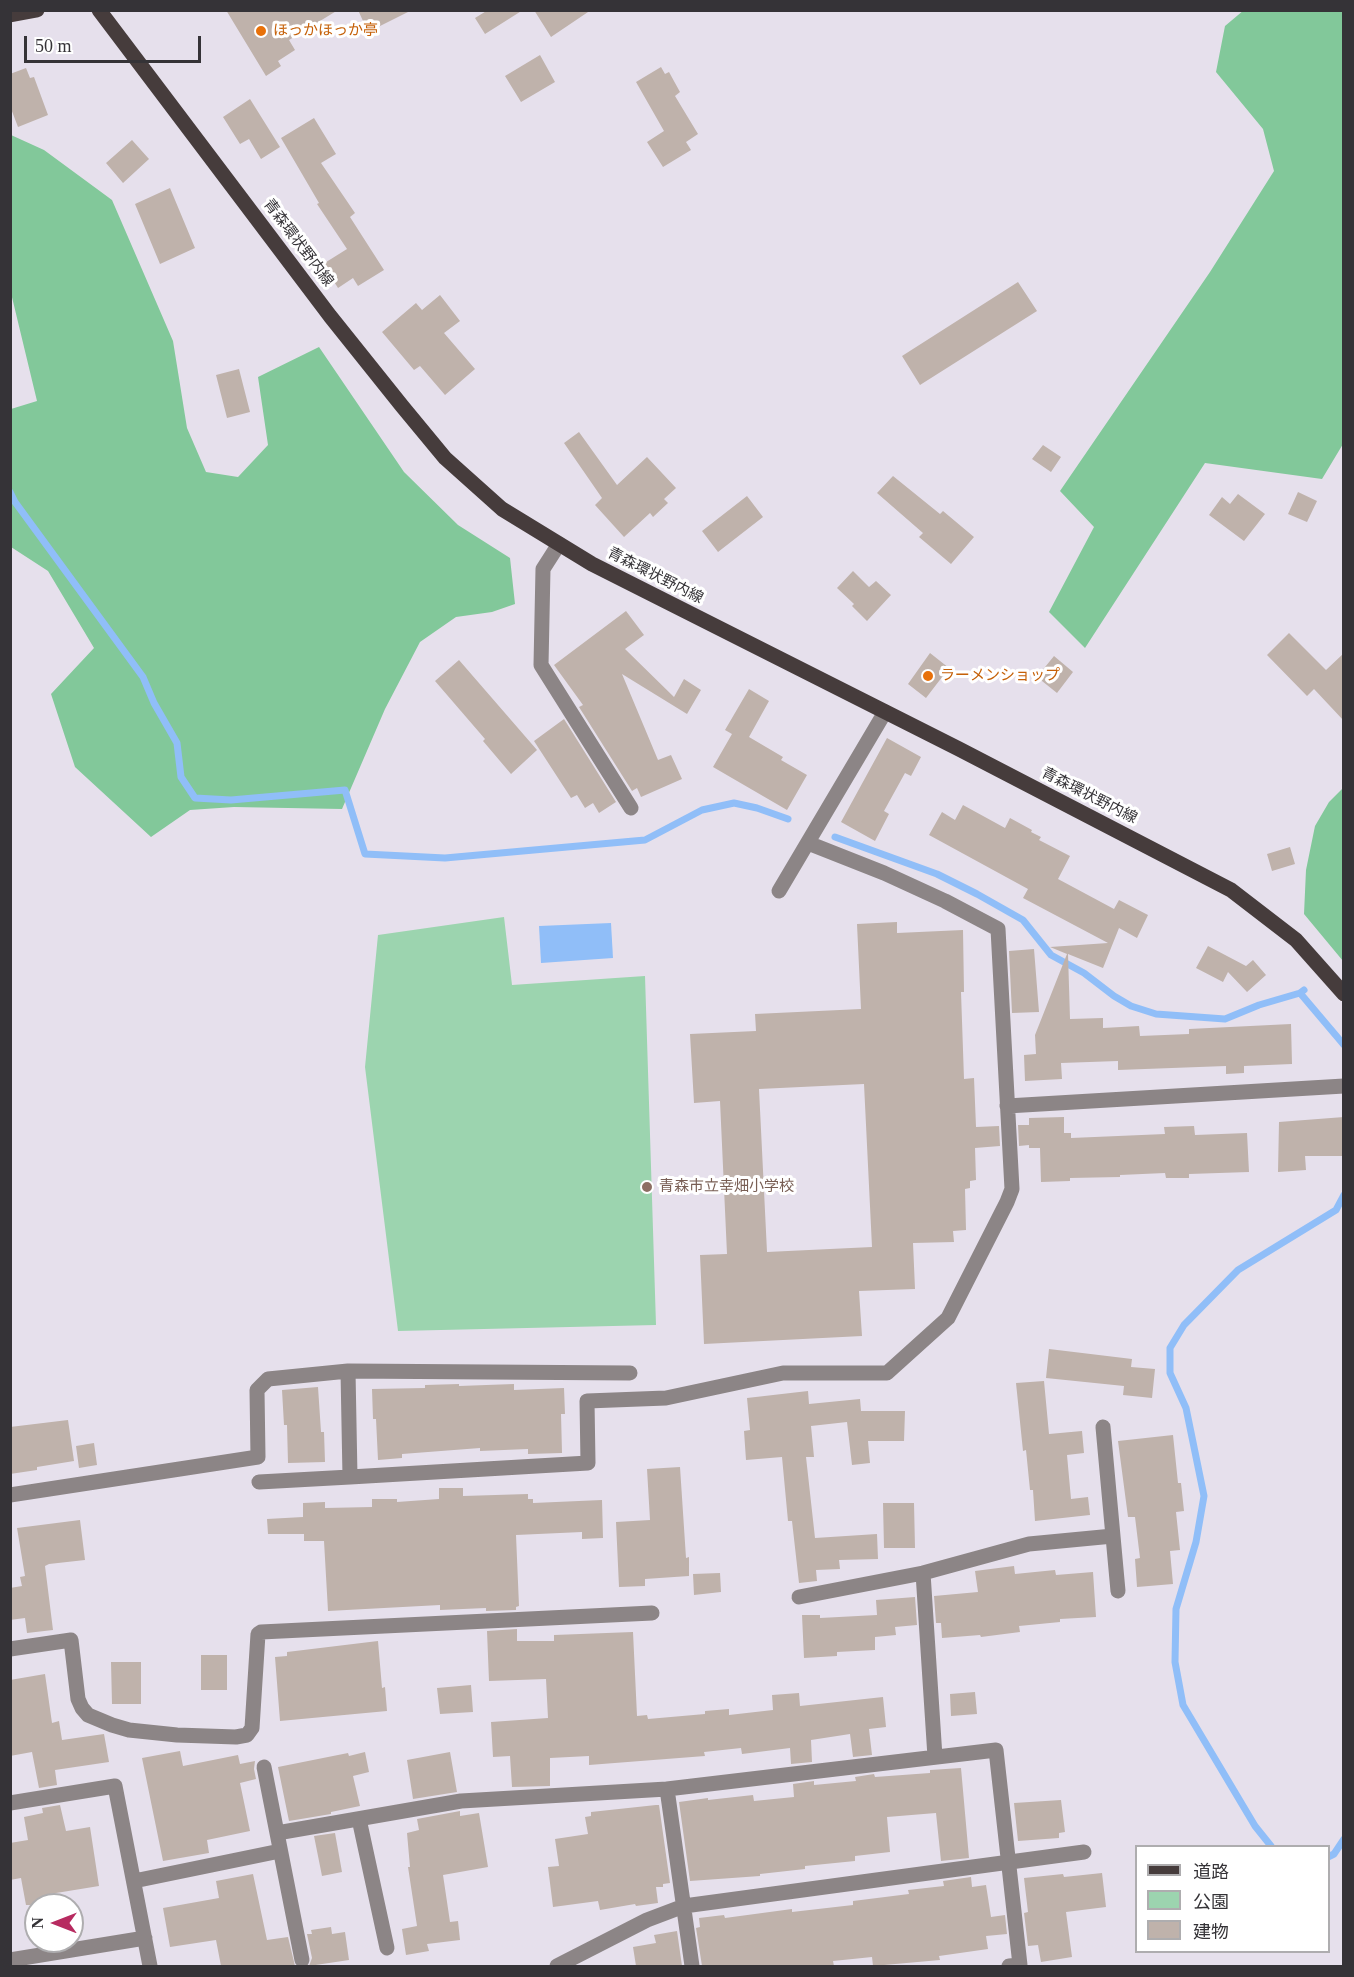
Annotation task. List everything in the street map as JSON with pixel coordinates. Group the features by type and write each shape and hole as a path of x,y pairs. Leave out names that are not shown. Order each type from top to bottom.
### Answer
{"main road":[{"path":"10,15 37,10"},
{"name":"青森環状野内線","path":"99,10 330,316 446,458 502,509 592,564 1231,890 1296,940 1344,994"}],"street":[{"path":"559,544 543,569 541,665 631,808"},
{"path":"779,891 885,712"},
{"path":"259,1482 588,1463 586,1401 666,1398 783,1373 887,1373 948,1318 1012,1189 998,929 945,900 808,843"},
{"path":"1007,1106 1344,1086"},
{"path":"348,1371 350,1476"},
{"path":"10,1495 258,1457 257,1390 267,1379 348,1371 630,1373"},
{"path":"1103,1427 1118,1591"},
{"path":"799,1598 923,1573 1029,1544 1113,1536"},
{"path":"923,1573 935,1757"},
{"path":"10,1649 71,1640 78,1699 82,1708 88,1715 112,1725 129,1730 236,1737 247,1735 252,1728 258,1635 261,1632 652,1613"},
{"path":"277,1833 461,1801 667,1789 996,1750 1016,1966"},
{"path":"264,1767 302,1960"},
{"path":"10,1803 115,1786 150,1966"},
{"path":"667,1789 692,1966"},
{"path":"359,1819 387,1948"},
{"path":"134,1881 280,1851"},
{"path":"559,1966 647,1920 684,1906 1084,1852"},
{"path":"10,1960 145,1938"}],"green space":[{"path":"1244,10 1343,11 1343,444 1322,479 1205,463 1085,648 1049,612 1094,527 1060,491 1210,272 1274,171 1263,129 1216,72 1225,26"},
{"path":"11,135 44,150 112,200 173,341 187,428 206,472 238,477 268,445 258,377 319,347 404,472 458,525 510,558 515,604 492,612 456,617 420,642 385,709 342,809 234,807 190,810 151,837 75,767 51,694 94,648 48,571 11,547 11,409 37,401 11,293"},
{"path":"1343,788 1343,961 1304,914 1306,870 1315,826 1329,802"},
{"path":"504,917 512,985 645,976 656,1325 398,1331 365,1067 378,935"}],"water":[{"path":"611,923 613,958 541,963 539,926"}],"building":[{"name":"ほっかほっか亭","path":"226,10 338,10 289,40 295,50 278,61 281,66 266,76"},
{"path":"358,10 412,10 368,32"},
{"path":"488,10 523,10 485,34 475,18"},
{"path":"534,10 591,10 551,37"},
{"path":"540,55 555,82 521,102 505,76"},
{"path":"661,67 665,74 669,72 680,92 675,96 698,134 686,142 691,150 663,167 647,142 664,131 636,82"},
{"path":"26,68 30,78 34,77 48,115 18,127 10,106 10,74"},
{"path":"250,99 280,147 261,159 249,139 240,144 223,117"},
{"path":"314,118 336,154 321,163 355,213 350,217 384,270 358,286 353,278 338,288 323,264 347,249 317,204 319,203 281,138"},
{"path":"132,140 149,159 123,183 106,163"},
{"path":"170,188 195,248 160,264 135,204"},
{"path":"1018,282 1037,311 920,385 902,356"},
{"path":"440,295 460,321 444,333 475,369 445,395 420,366 414,370 382,332 416,303 422,310"},
{"path":"239,369 250,412 227,418 216,375"},
{"path":"579,432 617,485 647,457 676,488 664,499 668,503 653,517 650,513 624,537 595,505 602,498 564,443"},
{"path":"1043,445 1061,457 1051,472 1032,459"},
{"path":"893,476 940,514 943,511 974,537 951,564 919,537 923,533 877,493"},
{"path":"1298,492 1317,501 1307,522 1288,514"},
{"path":"1238,494 1265,514 1244,541 1209,515 1222,497 1230,504"},
{"path":"747,496 763,517 718,552 702,531"},
{"path":"853,571 869,587 876,581 891,595 867,621 852,606 854,604 837,588"},
{"path":"626,611 644,635 625,649 674,697 684,679 701,690 687,714 622,674 658,760 671,755 682,779 641,797 637,788 632,791 579,707 583,705 554,665"},
{"path":"1289,633 1326,670 1344,653 1344,721 1314,689 1307,696 1267,655"},
{"name":"ラーメンショップ","path":"930,653 949,668 926,698 908,684"},
{"path":"1054,656 1073,672 1057,693 1037,677"},
{"path":"459,660 537,750 511,774 483,741 485,739 435,681"},
{"path":"749,689 769,701 749,737 783,757 781,760 807,775 787,810 713,767 732,734 725,730"},
{"path":"564,719 616,802 599,813 593,803 585,808 577,795 571,798 534,741"},
{"path":"887,738 921,757 911,776 905,773 884,811 889,814 875,841 841,822"},
{"path":"963,805 1005,828 1010,818 1032,830 1031,832 1041,837 1039,840 1070,856 1058,879 1114,909 1119,900 1148,915 1137,938 1119,928 1103,968 1068,954 1070,1019 1103,1018 1103,1028 1139,1026 1140,1036 1189,1034 1189,1029 1291,1024 1292,1064 1244,1066 1244,1073 1226,1074 1226,1066 1118,1070 1118,1061 1061,1063 1062,1079 1025,1081 1024,1055 1036,1054 1035,1035 1067,954 1050,947 1108,943 1023,898 1028,889 929,835 942,812 955,820"},
{"path":"1290,847 1295,864 1272,871 1267,854"},
{"path":"897,922 897,933 963,930 964,992 961,992 964,1079 974,1078 976,1127 999,1126 1000,1146 975,1148 976,1180 970,1181 970,1188 965,1189 966,1230 953,1231 954,1242 913,1243 915,1289 859,1291 862,1336 704,1344 700,1255 727,1254 720,1101 694,1103 690,1034 756,1031 755,1014 861,1009 857,924","holes":["864,1084 872,1247 767,1252 759,1089"]},
{"path":"1208,946 1246,966 1253,960 1266,975 1247,992 1228,972 1223,982 1196,968"},
{"path":"1034,949 1039,1012 1012,1013 1009,951"},
{"path":"1064,1117 1064,1133 1071,1133 1071,1138 1165,1134 1164,1127 1194,1126 1195,1135 1247,1133 1249,1172 1189,1174 1189,1178 1166,1178 1165,1173 1120,1175 1120,1177 1070,1178 1070,1181 1041,1182 1040,1148 1029,1148 1029,1145 1019,1146 1018,1125 1029,1125 1029,1118"},
{"path":"1344,1117 1344,1156 1305,1156 1306,1170 1278,1172 1279,1122"},
{"path":"1049,1349 1132,1359 1131,1367 1155,1369 1152,1398 1123,1395 1124,1386 1046,1378"},
{"path":"1044,1381 1049,1434 1082,1431 1084,1453 1067,1455 1071,1499 1088,1497 1090,1515 1035,1521 1033,1490 1030,1490 1026,1450 1023,1451 1016,1383"},
{"path":"459,1384 459,1386 514,1384 514,1390 564,1388 565,1414 561,1414 562,1453 528,1454 528,1449 480,1451 480,1448 402,1454 402,1458 378,1460 372,1389 425,1388 425,1385"},
{"path":"318,1387 325,1462 288,1463 287,1425 284,1425 282,1390"},
{"path":"808,1391 809,1404 860,1399 861,1411 905,1411 904,1441 868,1441 870,1463 852,1465 847,1422 811,1426 814,1457 806,1457 815,1538 877,1534 878,1559 839,1560 840,1569 816,1570 817,1581 799,1583 792,1521 788,1521 782,1457 746,1460 744,1431 750,1430 747,1398"},
{"path":"68,1420 74,1461 10,1474 10,1427"},
{"path":"1173,1435 1178,1483 1181,1483 1184,1511 1176,1512 1180,1550 1170,1551 1173,1584 1137,1587 1135,1559 1140,1558 1135,1517 1128,1517 1118,1441"},
{"path":"94,1443 97,1465 79,1468 76,1446"},
{"path":"680,1467 689,1576 645,1579 645,1586 619,1587 616,1522 650,1520 647,1469"},
{"path":"439,1488 463,1488 463,1496 528,1494 528,1499 533,1499 533,1503 602,1500 603,1538 582,1539 582,1532 516,1535 519,1606 516,1610 486,1611 486,1608 440,1610 440,1605 328,1611 324,1541 304,1541 304,1534 268,1534 267,1519 303,1517 303,1503 325,1502 325,1508 372,1507 372,1499 397,1499 397,1502 439,1499"},
{"path":"883,1503 914,1503 915,1548 884,1548"},
{"path":"80,1520 85,1560 45,1566 53,1630 27,1633 25,1618 10,1620 10,1588 22,1586 20,1577 25,1576 17,1528"},
{"path":"1014,1566 1015,1574 1055,1570 1056,1575 1093,1572 1096,1617 1060,1619 1060,1622 1019,1626 1020,1632 981,1637 980,1635 942,1638 941,1623 936,1623 934,1596 978,1592 975,1571"},
{"path":"720,1573 721,1592 694,1595 693,1574"},
{"path":"915,1597 917,1625 895,1627 896,1635 875,1637 875,1650 837,1652 837,1656 804,1658 802,1615 820,1615 820,1618 877,1615 876,1600"},
{"path":"517,1629 517,1641 554,1641 554,1635 633,1632 637,1716 647,1715 648,1719 705,1714 705,1711 729,1709 729,1715 773,1710 772,1695 799,1693 800,1706 883,1697 886,1727 869,1729 872,1755 853,1757 850,1734 811,1740 812,1762 791,1764 790,1748 742,1754 741,1748 704,1752 705,1756 589,1765 589,1756 550,1758 550,1786 512,1787 510,1756 493,1757 491,1722 548,1718 546,1679 489,1681 487,1631"},
{"path":"378,1641 382,1688 385,1687 387,1711 280,1721 275,1657 287,1656 287,1652"},
{"path":"201,1655 227,1655 227,1690 201,1690"},
{"path":"111,1662 141,1662 141,1704 112,1704"},
{"path":"45,1674 52,1723 59,1721 62,1740 104,1734 109,1762 55,1770 57,1785 39,1788 32,1752 10,1756 10,1680"},
{"path":"471,1685 473,1712 440,1714 437,1688"},
{"path":"975,1692 977,1714 951,1716 950,1694"},
{"path":"180,1751 183,1766 238,1755 240,1764 255,1761 256,1779 240,1783 250,1831 207,1840 209,1853 163,1861 142,1758"},
{"path":"365,1752 369,1772 353,1776 360,1806 331,1812 331,1814 289,1821 278,1767 348,1753 349,1756"},
{"path":"450,1752 457,1792 413,1799 407,1760"},
{"path":"961,1768 969,1858 941,1861 936,1813 887,1817 890,1852 855,1856 855,1861 805,1866 805,1869 760,1874 760,1876 690,1881 679,1802 753,1795 754,1801 794,1797 793,1784 814,1781 814,1785 856,1781 855,1777 874,1774 875,1777"},
{"path":"1061,1800 1065,1832 1059,1833 1059,1838 1018,1841 1014,1803"},
{"path":"60,1805 66,1831 90,1827 99,1886 56,1893 24,1894 21,1878 10,1880 10,1843 28,1840 24,1817 43,1813 42,1808"},
{"path":"659,1805 670,1883 663,1884 663,1887 656,1887 658,1903 600,1910 598,1901 553,1907 548,1867 559,1866 555,1839 588,1834 585,1817 591,1816 591,1812"},
{"path":"460,1811 460,1816 479,1813 488,1867 443,1875 450,1922 458,1921 460,1940 427,1944 429,1951 406,1955 402,1929 417,1926 408,1867 410,1867 407,1833 419,1830 417,1819"},
{"path":"335,1833 342,1872 322,1876 314,1836"},
{"path":"1102,1873 1106,1907 1066,1912 1072,1957 1041,1962 1038,1945 1028,1946 1024,1913 1028,1912 1024,1878"},
{"path":"253,1874 267,1940 288,1937 295,1966 221,1966 216,1940 170,1947 163,1908 219,1898 216,1881"},
{"path":"971,1877 972,1887 986,1885 991,1917 1005,1915 1007,1934 986,1936 988,1949 939,1956 940,1960 873,1966 872,1957 833,1961 834,1966 702,1966 696,1928 700,1927 699,1918 724,1915 725,1918 792,1909 792,1912 853,1905 853,1901 909,1894 908,1890 944,1886 943,1881"},
{"path":"331,1927 332,1934 345,1932 349,1960 309,1966 312,1958 307,1934 312,1934 311,1930"},
{"path":"677,1931 682,1966 636,1966 633,1947 656,1943 654,1935"}],"waterway":[{"path":"10,492 143,677 154,703 177,743 181,777 195,798 231,800 345,790 365,854 445,858 645,840 702,810 734,803 788,819"},
{"path":"835,837 937,874 1023,920 1051,955 1084,973 1131,1006 1156,1014 1225,1019 1304,990"},
{"path":"1300,993 1344,1045"},
{"path":"1270,1845 1255,1826 1183,1705 1175,1662 1176,1609 1196,1542 1204,1496 1186,1408 1170,1373 1170,1348 1184,1325 1238,1270 1336,1210 1344,1195"},
{"path":"1330,1856 1334,1854 1344,1839"}],"place":[{"name":"ほっかほっか亭","path":"261,31"},
{"name":"ラーメンショップ","path":"928,676"},
{"name":"青森市立幸畑小学校","path":"647,1187"}]}
